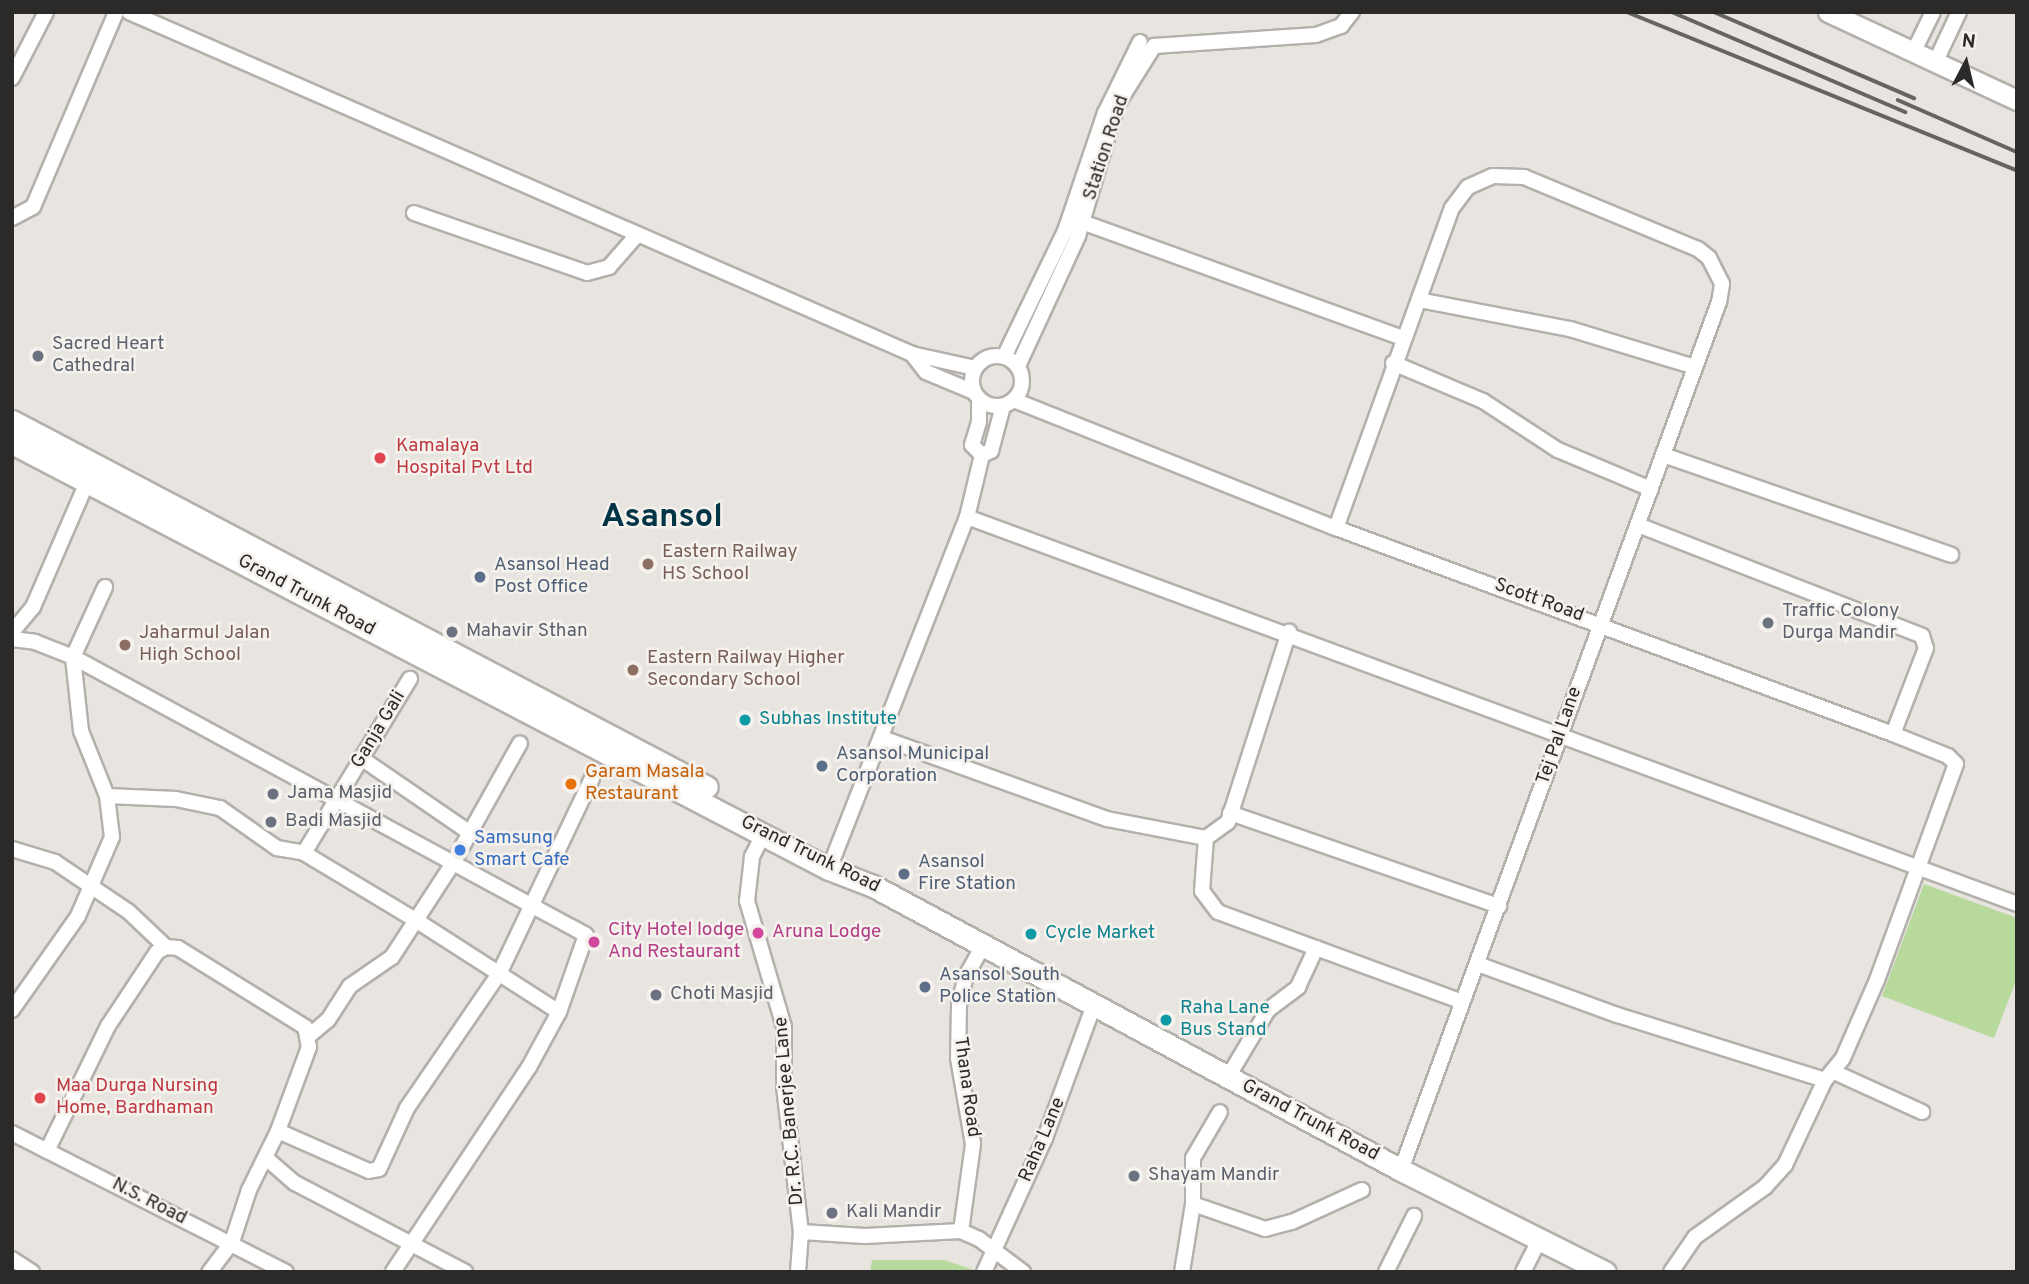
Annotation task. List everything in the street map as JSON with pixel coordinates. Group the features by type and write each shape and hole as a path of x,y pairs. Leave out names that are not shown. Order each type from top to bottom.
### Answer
{"main road":[{"path":"12,421 833,863"},
{"name":"Grand Trunk Road","path":"12,443 764,833 833,863 982,947 1094,1004 1401,1170 1605,1272"}],"street":[{"path":"12,78 46,12"},
{"path":"12,218 33,207 116,12"},
{"path":"129,12 912,355 975,368"},
{"path":"1147,44 1316,35 1341,26 1352,12"},
{"path":"1913,53 1933,12"},
{"path":"1935,63 1958,12"},
{"path":"1840,14 1913,53 2017,100"},
{"name":"Station Road","path":"1018,366 1082,222 1117,105 1147,44"},
{"name":"Station Road","path":"1004,356 1066,231 1105,113 1147,44"},
{"name":"Tej Pal Lane","path":"1401,1170 1499,906 1599,623 1638,525 1719,302 1718,273 1698,249 1509,175 1480,180 1459,196 1419,300"},
{"path":"414,213 587,273 608,267 636,236"},
{"path":"1082,222 1403,338"},
{"path":"1336,528 1392,363 1419,300 1570,329 1695,367"},
{"path":"912,355 926,372 977,396 1009,403"},
{"path":"833,863 967,517 982,455 990,451 1009,403 1023,381 1018,366 1004,356 988,357 975,368"},
{"path":"1392,363 1483,401 1548,446 1651,489"},
{"path":"975,368 979,422 972,445 982,455"},
{"name":"Scott Road","path":"1009,403 1948,756 1956,764 1920,870"},
{"path":"1663,455 1951,555"},
{"path":"12,632 33,607 87,482"},
{"path":"967,517 1289,632 2017,904"},
{"path":"1638,525 1922,636 1926,648 1893,734"},
{"path":"12,1010 59,948 91,889 112,837 107,796 81,731 73,657 105,587"},
{"path":"882,738 1107,819 1206,838 1220,831 1230,813 1289,632"},
{"path":"12,639 35,642 73,657 586,935 559,1012 529,1068 413,1246 393,1272"},
{"name":"Ganja Gali","path":"304,853 410,678"},
{"path":"209,1272 232,1242 249,1190 278,1131 310,1035 328,1020 350,986 392,957 414,919 453,863 520,743"},
{"path":"362,758 470,833"},
{"path":"278,1131 375,1172 407,1108 500,972 593,778"},
{"path":"107,796 202,803 234,816 277,848 304,853 500,972 559,1012"},
{"path":"1230,813 1499,906"},
{"name":"Dr. R.C. Banerjee Lane","path":"764,833 752,857 748,909 782,1014 786,1111 801,1232 799,1272"},
{"path":"1206,838 1202,891 1207,903 1218,912 1462,1002"},
{"path":"12,849 55,862 91,889 129,912 166,947"},
{"path":"1671,1272 1695,1237 1765,1187 1785,1165 1877,980 1920,870"},
{"path":"47,1150 108,1026 157,952 166,947 178,948 233,981 305,1027 310,1035"},
{"name":"Thana Road","path":"961,1231 974,1144 958,1058 959,1005 965,978 982,947"},
{"path":"1228,1077 1268,1010 1298,987 1316,948"},
{"path":"1478,964 1616,1016 1829,1076 1922,1112"},
{"name":"Raha Lane","path":"984,1272 1045,1138 1094,1004"},
{"path":"1182,1272 1194,1204 1193,1158 1220,1112"},
{"name":"N.S. Road","path":"12,1133 232,1242 286,1272"},
{"path":"266,1158 296,1183 465,1272"},
{"path":"1194,1204 1265,1229 1292,1222 1362,1190"},
{"path":"1386,1272 1414,1216"},
{"path":"801,1232 865,1236 961,1231 993,1249 1024,1272"},
{"path":"1523,1272 1540,1239"},
{"path":"12,1259 32,1272"}],"green space":[{"path":"1924,884 2017,918 2017,978 1994,1038 1882,996"},
{"path":"872,1260 944,1260 974,1270 870,1272"}],"railway":[{"path":"1627,12 2017,170"},
{"path":"1672,12 1905,112"},
{"path":"1714,12 1914,98"},
{"path":"1898,100 2017,152"}],"place":[{"name":"Sacred Heart Cathedral","path":"38,356"},
{"name":"Kamalaya Hospital Pvt Ltd","path":"380,458"},
{"name":"Eastern Railway HS School","path":"648,564"},
{"name":"Asansol Head Post Office","path":"480,577"},
{"name":"Traffic Colony Durga Mandir","path":"1768,623"},
{"name":"Mahavir Sthan","path":"452,632"},
{"name":"Jaharmul Jalan High School","path":"125,645"},
{"name":"Eastern Railway Higher Secondary School","path":"633,670"},
{"name":"Subhas Institute","path":"745,720"},
{"name":"Asansol Municipal Corporation","path":"822,766"},
{"name":"Garam Masala Restaurant","path":"571,784"},
{"name":"Jama Masjid","path":"273,794"},
{"name":"Badi Masjid","path":"271,822"},
{"name":"Samsung Smart Cafe","path":"460,850"},
{"name":"Asansol Fire Station","path":"904,874"},
{"name":"Aruna Lodge","path":"758,933"},
{"name":"Cycle Market","path":"1031,934"},
{"name":"City Hotel lodge And Restaurant","path":"594,942"},
{"name":"Asansol South Police Station","path":"925,987"},
{"name":"Choti Masjid","path":"656,995"},
{"name":"Raha Lane Bus Stand","path":"1166,1020"},
{"name":"Maa Durga Nursing Home, Bardhaman","path":"40,1098"},
{"name":"Shayam Mandir","path":"1134,1176"},
{"name":"Kali Mandir","path":"832,1213"}],"district":[{"name":"Asansol","path":"662,519"}]}
